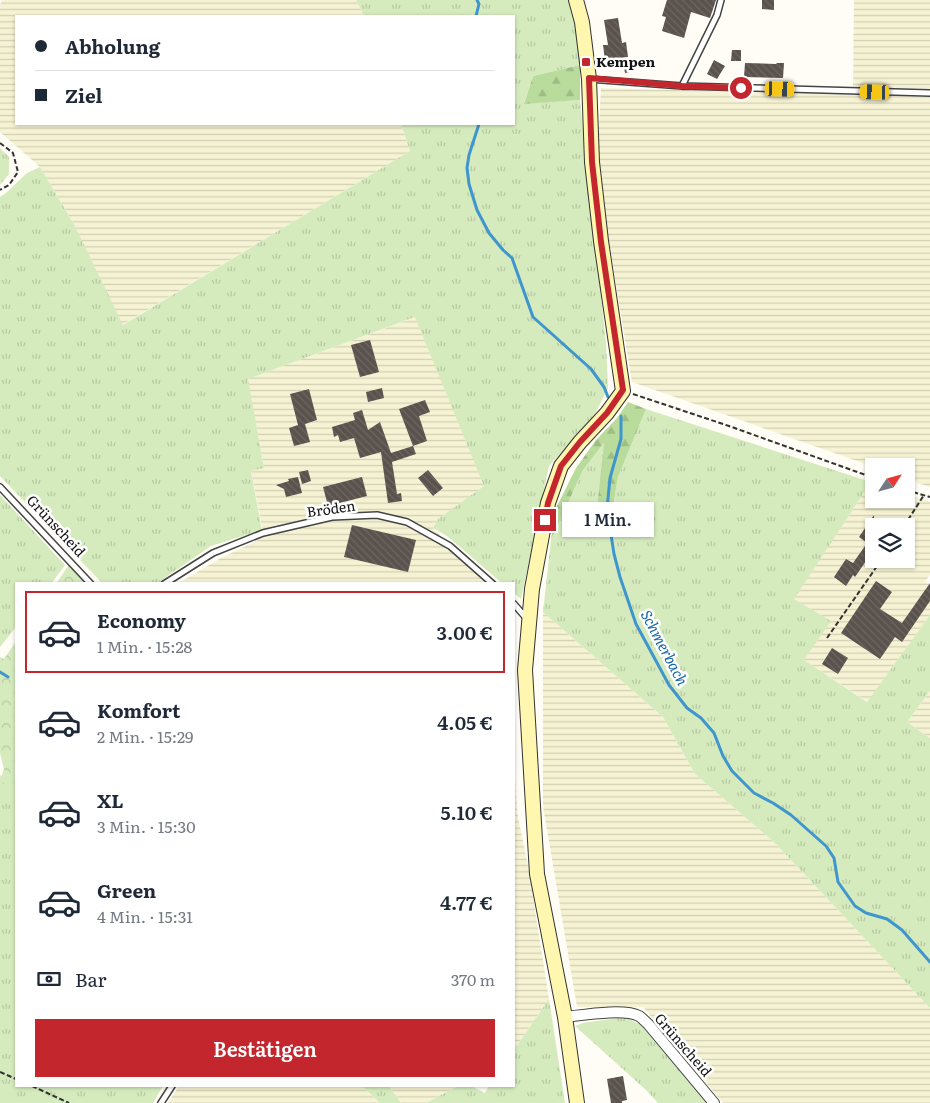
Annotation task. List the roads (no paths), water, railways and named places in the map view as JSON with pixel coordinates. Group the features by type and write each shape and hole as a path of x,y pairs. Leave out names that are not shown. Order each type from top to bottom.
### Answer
{"street":[{"path":"576,0 582,22 589,78 592,162 601,242 623,390 607,413 561,466 548,503 532,589 525,670 537,874 565,1017 577,1103"},
{"name":"Grünscheid","path":"565,1017 615,1013 628,1013 639,1016 648,1024 714,1103"}],"lane":[{"path":"682,86 717,15 721,0"},
{"path":"589,78 682,86 930,93"},
{"name":"Grünscheid","path":"0,487 89,582"},
{"name":"Bröden","path":"167,582 213,554 263,533 332,517 377,514 407,522 450,546 491,582"},
{"path":"515,605 529,621"},
{"path":"162,1103 171,1087"}],"waterway":[{"name":"Schmerbach","path":"476,15 479,4 477,0"},
{"name":"Schmerbach","path":"479,125 467,168 469,184 477,210 489,233 512,258 533,317 591,369 604,387 608,397"},
{"name":"Schmerbach","path":"621,416 621,439 610,478 607,509 614,554 636,624 669,685 687,708 701,718 714,733 723,756 732,771 754,793 791,815 826,846 834,858 838,882 855,906 866,913 887,919 902,930 930,962"},
{"path":"0,672 8,677"}],"place":[{"name":"Kempen","path":"586,62"}]}
